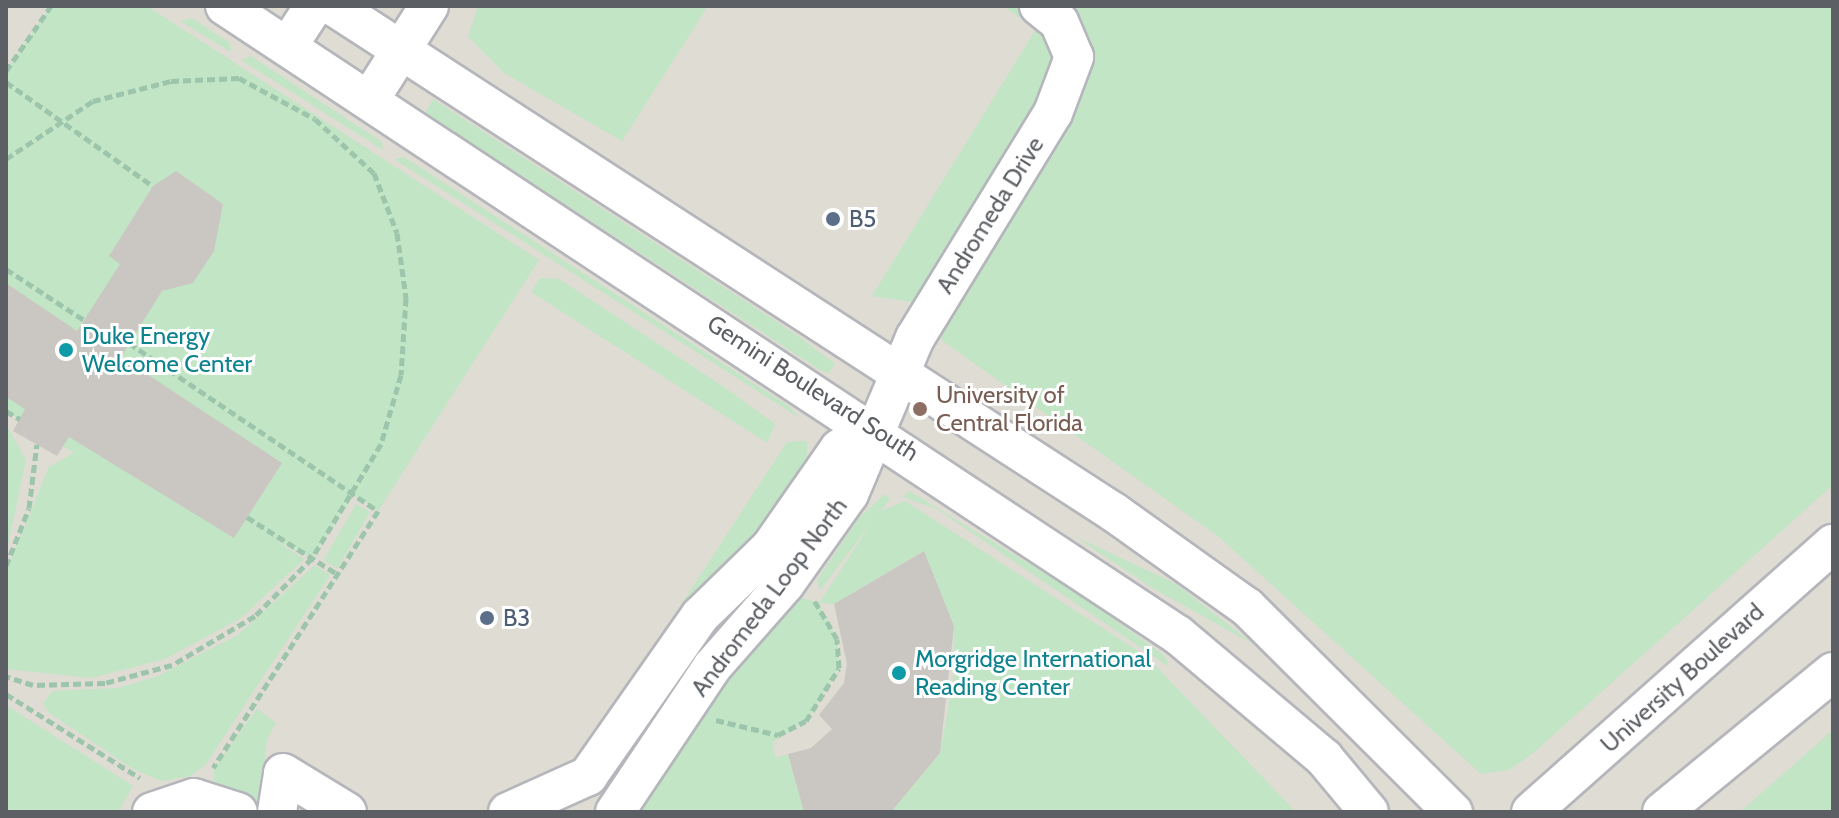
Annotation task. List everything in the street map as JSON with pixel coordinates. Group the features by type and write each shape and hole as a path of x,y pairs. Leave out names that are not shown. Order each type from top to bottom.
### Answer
{"street":[{"name":"Gemini Boulevard South","path":"225,6 872,426 1178,635 1324,758 1369,812"},
{"path":"288,46 314,6"},
{"path":"333,6 904,376 1247,607 1453,812"},
{"path":"370,99 429,6"},
{"name":"Andromeda Drive","path":"872,426 904,376 915,338 1053,113 1074,57 1059,22 1039,6"},
{"name":"Andromeda Loop North","path":"615,812 687,704 785,584 849,494 872,426"},
{"name":"Andromeda Loop North","path":"508,812 588,776 700,616 770,548 839,449 872,426"},
{"name":"University Boulevard","path":"1531,812 1833,544"},
{"path":"1662,812 1833,672"},
{"path":"277,812 283,773 347,812"},
{"path":"152,812 194,798 238,812"}],"path":[{"path":"6,71 51,6"},
{"path":"6,159 61,118 93,101 171,81 239,78 315,119 374,173 397,233 406,298 402,359 381,444 355,494 312,558 255,616 172,665 105,683 33,685 6,676"},
{"path":"6,82 153,186"},
{"path":"6,269 84,320"},
{"path":"6,694 133,775 194,798 378,511 129,343"},
{"path":"6,411 20,419"},
{"path":"6,566 29,508 37,444"},
{"path":"247,517 337,574"},
{"path":"687,704 742,729 778,735 806,721 839,668 837,639 821,605 785,584"}],"shaded area":[{"name":"University of Central Florida","path":"6,6 1833,6 1833,812 6,812"}],"green space":[{"path":"51,6 147,6 539,260 378,511 354,495 312,558 273,539 304,559 241,618 165,659 91,678 6,669 6,572 49,467 74,453 6,411 6,71"},
{"path":"478,6 708,6 622,141 504,73 468,37"},
{"path":"1003,6 1833,6 1833,485 1532,754 1509,770 1481,774 1219,537 944,342 911,302 872,296 1036,29"},
{"path":"192,18 230,43 231,52 180,21"},
{"path":"251,56 382,142 383,150 241,60"},
{"path":"433,99 794,333 835,364 828,374 817,368 425,113"},
{"path":"404,157 790,407 798,417 394,159"},
{"path":"540,278 559,279 775,424 767,443 531,292"},
{"path":"6,424 26,460 6,554"},
{"path":"807,441 807,460 789,494 599,731 787,442"},
{"path":"909,491 1079,594 1165,656 1169,667 937,509 903,497"},
{"path":"885,494 890,499 820,590 817,580 858,519"},
{"path":"905,501 1146,656 1296,812 891,812 940,753 953,682 954,626 923,551 834,604 819,603 879,512"},
{"path":"356,504 370,512 337,568 324,560"},
{"path":"1074,536 1176,584 1253,644 1154,589"},
{"path":"315,565 330,575 206,764 190,776 162,781 133,769 48,712 43,703 53,691 118,688 158,676 238,635"},
{"path":"803,598 819,603 837,639 839,668 806,721 773,742 775,758 788,754 804,812 637,812 739,659"},
{"path":"6,705 133,786 118,812 6,812"},
{"path":"257,709 276,723 267,739 260,803 214,781 214,769"},
{"path":"1833,730 1833,812 1740,812"}],"building":[{"name":"Duke Energy Welcome Center","path":"176,171 223,204 214,251 193,283 162,291 121,357 282,463 234,538 69,437 57,456 13,431 25,409 6,397 6,283 77,331 120,264 109,256 153,186"},
{"name":"Morgridge International Reading Center","path":"924,551 954,626 940,753 891,812 804,812 788,754 811,748 832,729 819,715 844,683 847,664 834,604"}],"place":[{"name":"B5","path":"833,219"},
{"name":"Duke Energy Welcome Center","path":"66,350"},
{"name":"University of Central Florida","path":"920,409"},
{"name":"B3","path":"487,618"},
{"name":"Morgridge International Reading Center","path":"899,673"}]}
